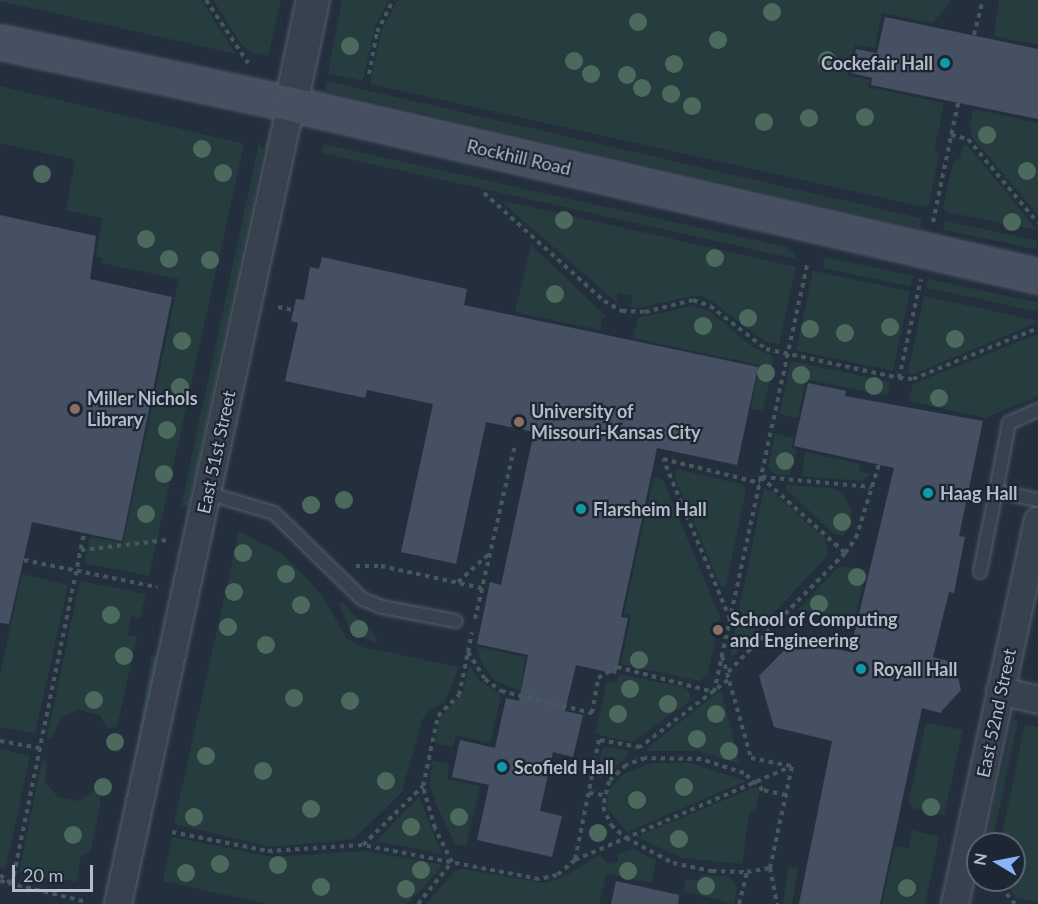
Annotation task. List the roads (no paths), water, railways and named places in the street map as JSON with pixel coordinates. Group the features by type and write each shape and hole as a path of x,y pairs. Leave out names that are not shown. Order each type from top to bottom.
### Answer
{"main road":[{"name":"Rockhill Road","path":"0,42 291,104 1038,276"}],"street":[{"name":"East 51st Street","path":"118,904 313,0"},
{"name":"East 52nd Street","path":"955,904 1038,521"},
{"path":"1000,692 1038,700"}],"lane":[{"path":"980,572 1009,423 1038,410"},
{"path":"996,491 1038,500"},
{"path":"207,493 274,513 362,599 382,607 456,621"}],"place":[{"name":"Cockefair Hall","path":"945,63"},
{"name":"Miller Nichols Library","path":"75,409"},
{"name":"University of Missouri-Kansas City","path":"519,422"},
{"name":"Haag Hall","path":"928,493"},
{"name":"Flarsheim Hall","path":"581,509"},
{"name":"School of Computing and Engineering","path":"718,630"},
{"name":"Royall Hall","path":"861,669"},
{"name":"Scofield Hall","path":"502,767"}]}
